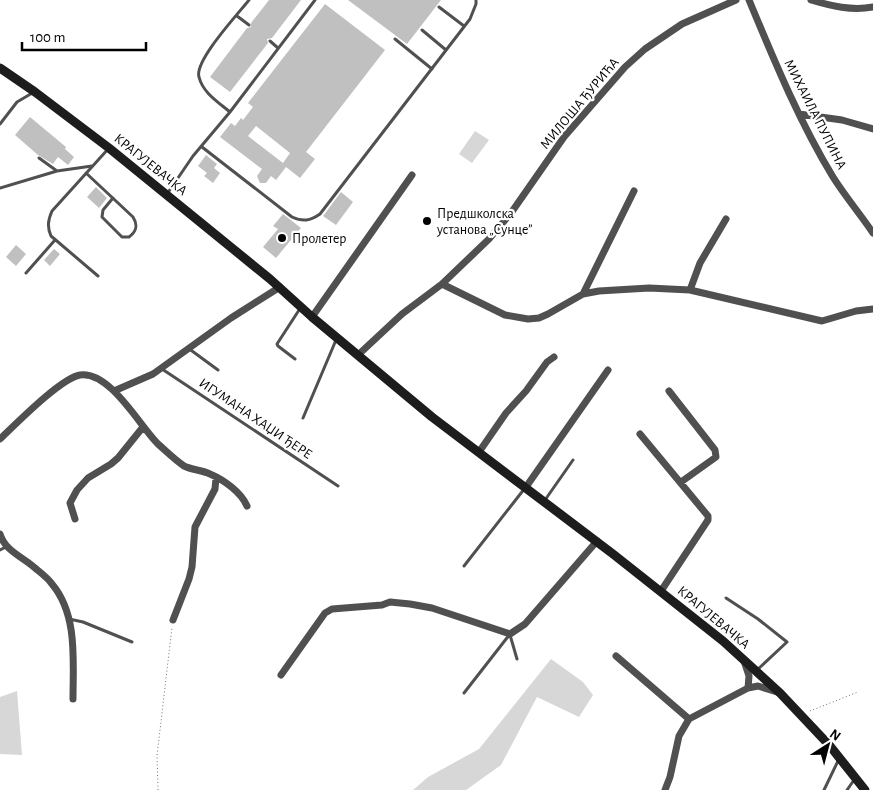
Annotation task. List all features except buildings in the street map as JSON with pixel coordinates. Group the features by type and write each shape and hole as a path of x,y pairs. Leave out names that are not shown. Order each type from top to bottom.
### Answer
{"main road":[{"name":"КРАГУЈЕВАЧКА","path":"0,68 109,148 280,287 312,317 432,417 597,541 743,658 780,693 840,758 865,790"}],"street":[{"name":"МИЛОША ЂУРИЋА","path":"358,355 402,314 442,284 490,239 511,213 564,137 625,67 673,29 736,0"},
{"name":"МИХАИЛА ПУПИНА","path":"749,0 799,114 833,177 873,233"},
{"path":"811,0 852,9 873,7"},
{"path":"799,114 842,120 873,129"},
{"path":"312,317 412,175"},
{"path":"583,294 634,190"},
{"path":"690,290 700,263 726,219"},
{"path":"442,284 504,314 528,319 539,318 548,314 583,294 599,291 649,288 690,290 822,321 856,311 873,309"},
{"path":"114,391 154,374 231,318 280,287"},
{"path":"479,452 506,413 554,356"},
{"path":"526,487 608,370"},
{"path":"0,439 59,386 71,378 89,375 98,378 114,391 157,443 186,466 210,474 236,491 244,498 247,506"},
{"path":"669,391 715,450 716,457 681,482"},
{"path":"75,519 70,503 77,490 88,478 118,458 143,427"},
{"path":"640,434 708,516 708,520 661,591"},
{"path":"173,620 189,579 196,527 215,489 216,478"},
{"path":"0,534 3,549 29,563 52,584 64,604 72,635 73,699"},
{"path":"281,675 325,613 332,609 382,605 390,602 410,604 432,608 510,634 526,624 597,541"},
{"path":"616,656 689,720"},
{"path":"743,658 749,676 748,688"},
{"path":"665,790 670,777 679,736 689,720 748,688 758,686 780,693"}],"lane":[{"path":"230,112 203,87 198,75 199,68 205,55 250,0"},
{"path":"167,195 193,156 230,112 315,0"},
{"path":"202,147 292,217 304,221 310,220 320,214 446,50 474,12 476,0"},
{"path":"439,6 464,26"},
{"path":"237,16 249,25"},
{"path":"422,30 446,50"},
{"path":"395,39 432,68"},
{"path":"270,41 278,48"},
{"path":"0,124 17,102 35,92"},
{"path":"98,276 67,248 55,240 48,231 48,221 52,211 109,148"},
{"path":"39,158 57,171"},
{"path":"0,188 57,171 92,166"},
{"path":"86,173 113,198 133,217 136,222 136,231 129,237 122,237 102,217 103,210 113,198"},
{"path":"26,273 55,240"},
{"path":"295,358 277,344 301,307"},
{"path":"303,418 337,338"},
{"path":"188,348 218,370"},
{"name":"ИГУМАНА ХАЏИ ЂЕРЕ","path":"161,368 338,486"},
{"path":"544,501 573,460"},
{"path":"464,566 526,487"},
{"path":"726,598 758,619 787,642 756,671"},
{"path":"68,619 83,622 132,642"},
{"path":"510,634 517,659"},
{"path":"464,693 510,634"},
{"path":"824,790 840,758"},
{"path":"847,790 855,777"}],"path":[{"path":"158,790 157,756 173,620"},
{"path":"800,715 858,692"}],"shaded area":[{"path":"475,131 489,140 472,163 459,154"},
{"path":"551,659 583,682 593,695 579,717 537,697 501,765 466,790 413,790 428,777 479,749"},
{"path":"17,691 22,755 0,754 0,697"}],"place":[{"name":"Предшколска установа „Сунце”","path":"427,221"},
{"name":"Пролетер","path":"282,238"}]}
